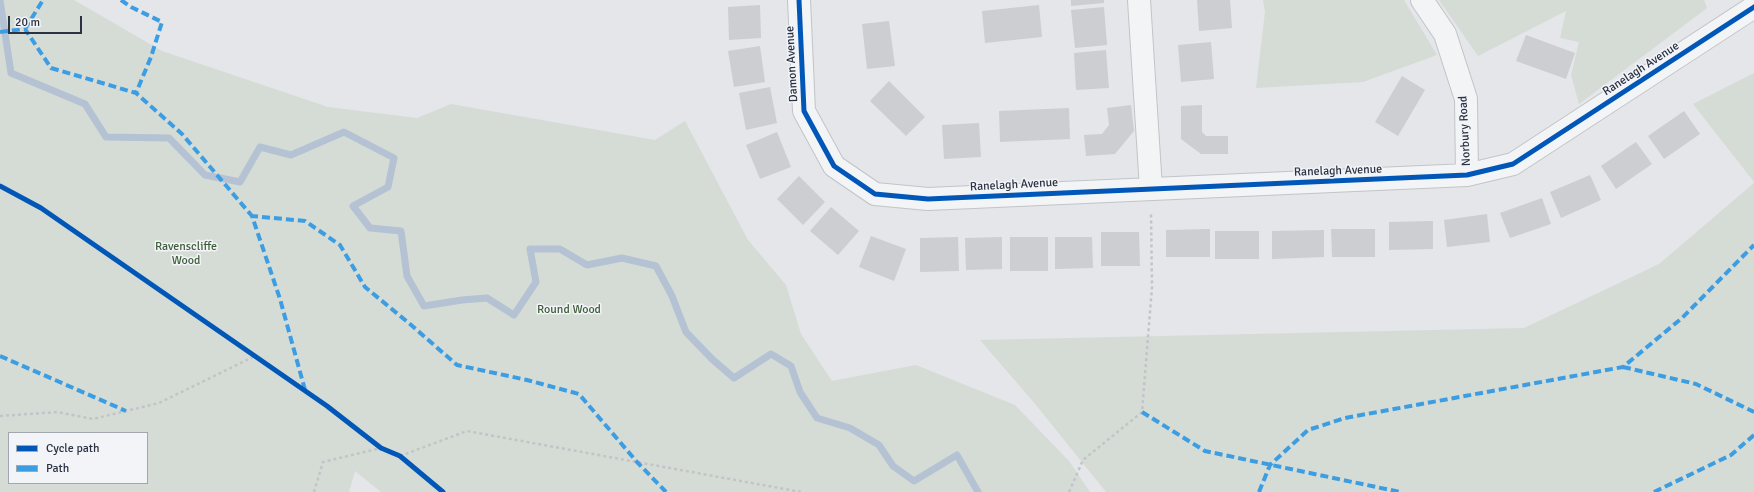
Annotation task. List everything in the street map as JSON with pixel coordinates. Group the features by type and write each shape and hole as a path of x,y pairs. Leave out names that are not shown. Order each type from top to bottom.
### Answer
{"street":[{"name":"Damon Avenue","path":"799,0 804,111 834,166 875,194"},
{"path":"1139,0 1151,189"},
{"name":"Norbury Road","path":"1422,0 1445,34 1466,99 1467,175"},
{"name":"Ranelagh Avenue","path":"875,194 928,199 1467,175 1513,164 1754,7"}],"path":[{"path":"1069,492 1083,460 1142,412 1152,287 1151,189"},
{"path":"0,416 57,412 92,419 119,413 159,403 255,356"},
{"path":"400,456 467,430 801,492"},
{"path":"314,492 323,462 381,448"}],"green space":[{"path":"0,0 74,0 162,51 328,107 417,118 451,104 655,140 685,121 748,240 786,285 801,334 832,381 916,365 1015,405 1069,461 1090,492 381,492 355,471 349,492 0,492"},
{"path":"1263,0 1404,0 1437,55 1363,82 1256,88 1265,12"},
{"path":"1439,0 1704,0 1707,8 1579,104 1571,75 1579,42 1560,38 1566,11 1478,56"},
{"path":"1754,73 1754,182 1693,104"},
{"path":"1754,183 1754,492 1106,492 1036,405 980,340 1524,328 1659,264"}],"building":[{"path":"1071,0 1104,0 1104,3 1071,6"},
{"path":"1197,0 1230,0 1232,28 1199,31"},
{"path":"760,5 761,38 729,40 728,7"},
{"path":"1039,5 1042,37 985,43 982,11"},
{"path":"1104,7 1107,45 1075,48 1071,10"},
{"path":"889,21 895,66 867,69 862,24"},
{"path":"1526,35 1575,53 1566,79 1516,61"},
{"path":"1211,42 1214,79 1181,82 1178,45"},
{"path":"760,46 765,82 734,87 728,51"},
{"path":"1106,50 1109,88 1076,90 1074,53"},
{"path":"1402,76 1425,90 1398,136 1375,122"},
{"path":"889,81 925,117 906,136 870,101"},
{"path":"770,87 777,123 746,130 739,93"},
{"path":"1131,105 1134,131 1115,154 1086,156 1084,135 1102,134 1109,125 1107,108"},
{"path":"1202,105 1202,132 1206,136 1228,136 1228,154 1201,154 1181,139 1181,106"},
{"path":"1069,108 1070,139 1000,142 999,111"},
{"path":"1684,111 1700,134 1664,159 1648,136"},
{"path":"979,123 981,157 944,159 942,125"},
{"path":"777,132 791,167 760,179 746,145"},
{"path":"1636,142 1652,164 1616,189 1601,166"},
{"path":"1590,175 1601,200 1561,218 1550,192"},
{"path":"799,176 825,202 803,225 777,199"},
{"path":"1542,198 1551,224 1510,238 1500,213"},
{"path":"831,207 859,231 838,255 810,231"},
{"path":"1487,214 1490,242 1447,247 1444,220"},
{"path":"1433,221 1433,249 1389,250 1389,222"},
{"path":"1210,229 1210,257 1166,257 1166,230"},
{"path":"1331,229 1375,229 1375,257 1332,257"},
{"path":"1324,230 1324,257 1272,259 1272,231"},
{"path":"1215,231 1259,231 1259,259 1215,259"},
{"path":"1101,232 1139,232 1140,266 1101,266"},
{"path":"871,236 906,249 894,281 859,267"},
{"path":"958,237 959,271 920,272 920,238"},
{"path":"1002,237 1002,269 966,270 965,238"},
{"path":"1010,237 1048,237 1048,271 1010,271"},
{"path":"1055,237 1092,237 1093,268 1055,269"}],"waterway":[{"path":"0,0 11,73 85,104 106,137 169,138 205,175 240,182 260,147 291,155 344,132 394,158 388,187 353,206 370,228 401,231 407,276 424,306 487,298 514,315 536,282 530,249 560,249 587,265 622,258 656,266 672,296 686,332 712,359 734,378 771,354 791,366 800,392 817,418 850,428 879,445 893,466 914,481 957,455 978,492"}],"marked path":[{"path":"25,29 43,0"},
{"path":"121,0 131,7 162,22 151,57 136,93"},
{"path":"0,32 25,29 51,68 136,93 182,134 252,216"},
{"path":"305,390 280,299 252,216 305,221 340,245 365,287 457,365 527,380 579,394 637,462 666,492"},
{"path":"1259,492 1270,465 1308,430 1345,418 1623,367 1682,318 1754,245"},
{"path":"0,356 126,411"},
{"path":"1623,367 1696,384 1754,412"},
{"path":"1142,412 1205,451 1400,492"},
{"path":"1654,492 1731,455 1754,435"}],"cycle path":[{"path":"799,0 804,111 834,166 875,194 928,199 1467,175 1513,164 1754,7"},
{"path":"0,186 41,208 327,406 381,448 400,456 443,492"}],"park label":[{"name":"Ravenscliffe Wood","path":"186,254"},
{"name":"Round Wood","path":"569,310"}]}
